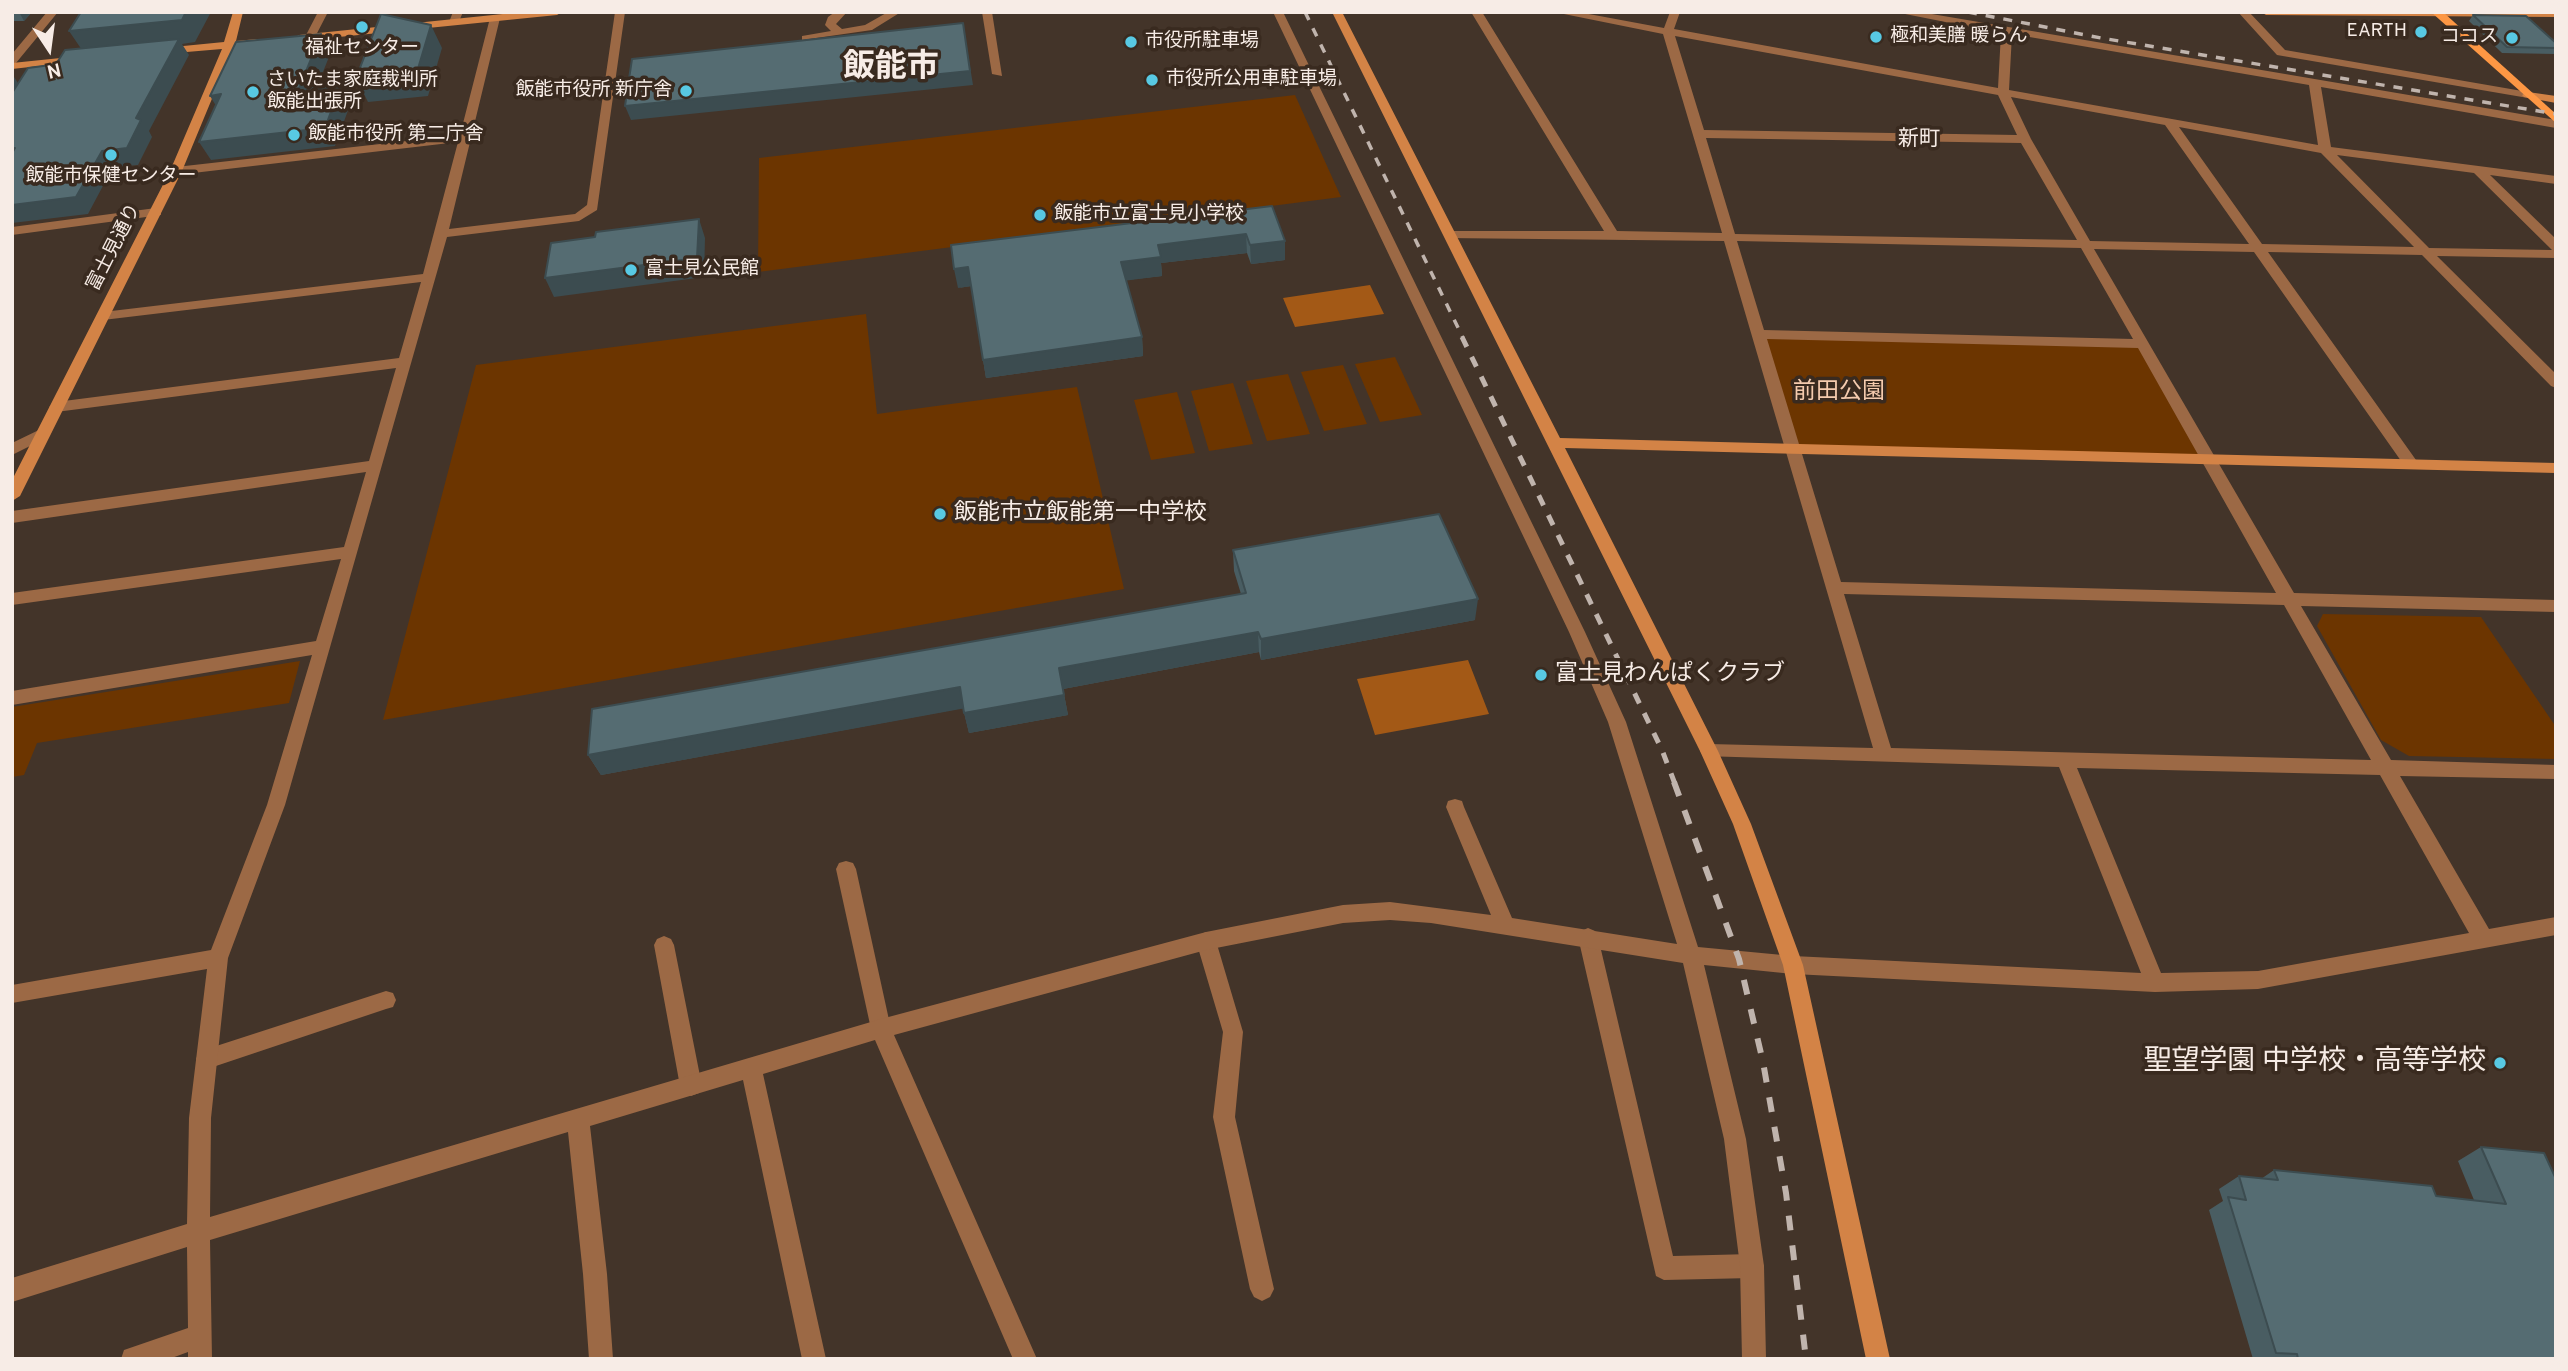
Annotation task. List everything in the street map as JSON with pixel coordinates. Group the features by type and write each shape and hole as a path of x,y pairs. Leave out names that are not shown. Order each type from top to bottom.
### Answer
{"main road":[{"path":"2437,13 2556,122"}],"street":[{"path":"12,61 52,12"},
{"name":"富士見通り","path":"12,496 176,171 229,45 238,12"},
{"path":"310,37 323,12"},
{"path":"283,39 456,17 495,18 557,12"},
{"path":"442,234 579,218 593,207 620,12"},
{"path":"840,33 830,25 832,19 842,12"},
{"path":"806,38 868,28 896,12"},
{"path":"987,12 998,74"},
{"path":"1278,12 1577,632 1611,709 1653,830 1690,956 1734,1139 1752,1266 1754,1359"},
{"path":"1337,12 1709,751 1742,824 1793,965 1878,1359"},
{"path":"1476,12 1613,235"},
{"path":"1559,12 2325,150 2556,180"},
{"path":"1675,12 1668,31 1884,755"},
{"path":"1900,12 2315,84 2556,122"},
{"path":"2243,12 2281,53 2556,100"},
{"path":"2266,12 2556,14"},
{"path":"133,1359 200,1347 200,1118 218,958 276,805 351,551 442,234 495,18"},
{"path":"2007,30 2003,92 2025,139 2484,940"},
{"path":"149,52 269,41"},
{"path":"12,66 40,68 96,58"},
{"path":"2315,84 2325,150 2556,383"},
{"path":"2169,122 2411,464"},
{"path":"1699,134 2025,139"},
{"path":"176,171 465,138"},
{"path":"2479,171 2556,247"},
{"path":"12,230 156,212"},
{"path":"1451,235 1730,237 2556,254"},
{"path":"103,316 429,276"},
{"path":"1758,334 2143,344"},
{"path":"57,407 405,362"},
{"path":"12,450 43,433"},
{"path":"1555,443 2556,468"},
{"path":"12,517 376,465"},
{"path":"12,599 351,551"},
{"path":"1835,588 2556,606"},
{"path":"12,698 322,647"},
{"path":"1709,751 2556,772"},
{"path":"2066,760 2154,984"},
{"path":"1455,807 1505,925"},
{"path":"846,869 881,1029 1025,1359"},
{"path":"12,1290 198,1231 881,1029 1206,940 1343,914 1390,911 1588,937 1690,956 1793,965 2154,984 2258,980 2556,926"},
{"path":"1588,937 1664,1268 1752,1266"},
{"path":"1206,940 1233,1032 1224,1117 1262,1289"},
{"path":"664,945 691,1086"},
{"path":"12,994 218,958"},
{"path":"207,1059 386,1000"},
{"path":"751,1068 814,1359"},
{"path":"578,1120 595,1273 601,1359"}],"green space":[{"path":"1295,95 1341,197 758,272 759,158"},
{"path":"866,314 877,414 1077,387 1124,589 383,720 476,365"},
{"name":"前田公園","path":"1758,334 2143,344 2209,459 1793,449"},
{"path":"1395,357 1422,415 1380,422 1355,364"},
{"path":"1343,365 1367,424 1324,431 1301,372"},
{"path":"1288,374 1310,434 1267,441 1246,381"},
{"path":"1233,383 1253,444 1209,451 1191,391"},
{"path":"1177,392 1195,453 1151,460 1134,400"},
{"path":"2323,614 2481,617 2556,727 2556,759 2409,756 2381,740 2317,626"},
{"path":"300,661 289,703 37,743 24,775 12,777 12,707"}],"shaded area":[{"path":"1370,285 1384,314 1295,327 1283,298"},
{"path":"1468,660 1489,714 1375,735 1357,679"}],"building":[{"path":"81,12 186,12 182,20 69,31"},
{"path":"381,14 431,25 417,72 356,78"},
{"name":"ココス","path":"2473,15 2526,16 2556,43 2556,48 2507,47"},
{"path":"963,23 970,71 625,106 632,59"},
{"path":"321,34 298,91 340,87 325,128 199,142 221,94 210,96 236,42"},
{"path":"179,39 136,118 141,120 127,148 102,151 76,197 12,205 12,153 15,148 12,149 12,93 28,68 51,65 58,61 65,50"},
{"path":"1272,206 1285,241 1250,245 1246,234 1158,245 1161,257 1121,262 1142,337 983,360 968,267 954,269 951,245"},
{"path":"699,219 697,258 545,278 551,243 595,237 596,232"},
{"path":"1439,514 1478,599 1261,639 1258,632 1059,668 1064,695 964,713 960,687 588,755 592,709 1246,593 1233,550"},
{"name":"聖望学園 中学校・高等学校","path":"2481,1147 2544,1153 2556,1179 2556,1359 2298,1359 2297,1354 2276,1353 2228,1197 2246,1200 2239,1176 2278,1180 2274,1170 2432,1186 2436,1196 2506,1204"}],"railway":[{"path":"1305,12 1463,338"},
{"path":"1968,12 2101,38 2556,114"},
{"path":"1462,337 1662,750 1675,784"},
{"path":"1674,782 1739,959 1763,1062 1786,1193 1806,1359"}],"place":[{"name":"福祉センター","path":"362,27"},
{"name":"EARTH","path":"2421,32"},
{"name":"極和美膳 暖らん","path":"1876,37"},
{"name":"ココス","path":"2512,38"},
{"name":"市役所駐車場","path":"1131,42"},
{"name":"市役所公用車駐車場","path":"1152,80"},
{"name":"飯能市役所 新庁舎","path":"686,91"},
{"name":"さいたま家庭裁判所 飯能出張所","path":"253,92"},
{"name":"飯能市役所 第二庁舎","path":"294,135"},
{"name":"飯能市保健センター","path":"111,155"},
{"name":"飯能市立富士見小学校","path":"1040,215"},
{"name":"富士見公民館","path":"631,270"},
{"name":"飯能市立飯能第一中学校","path":"940,514"},
{"name":"富士見わんぱくクラブ","path":"1541,675"},
{"name":"聖望学園 中学校・高等学校","path":"2500,1063"}],"district":[{"name":"飯能市","path":"891,70"},
{"name":"新町","path":"1919,141"}]}
